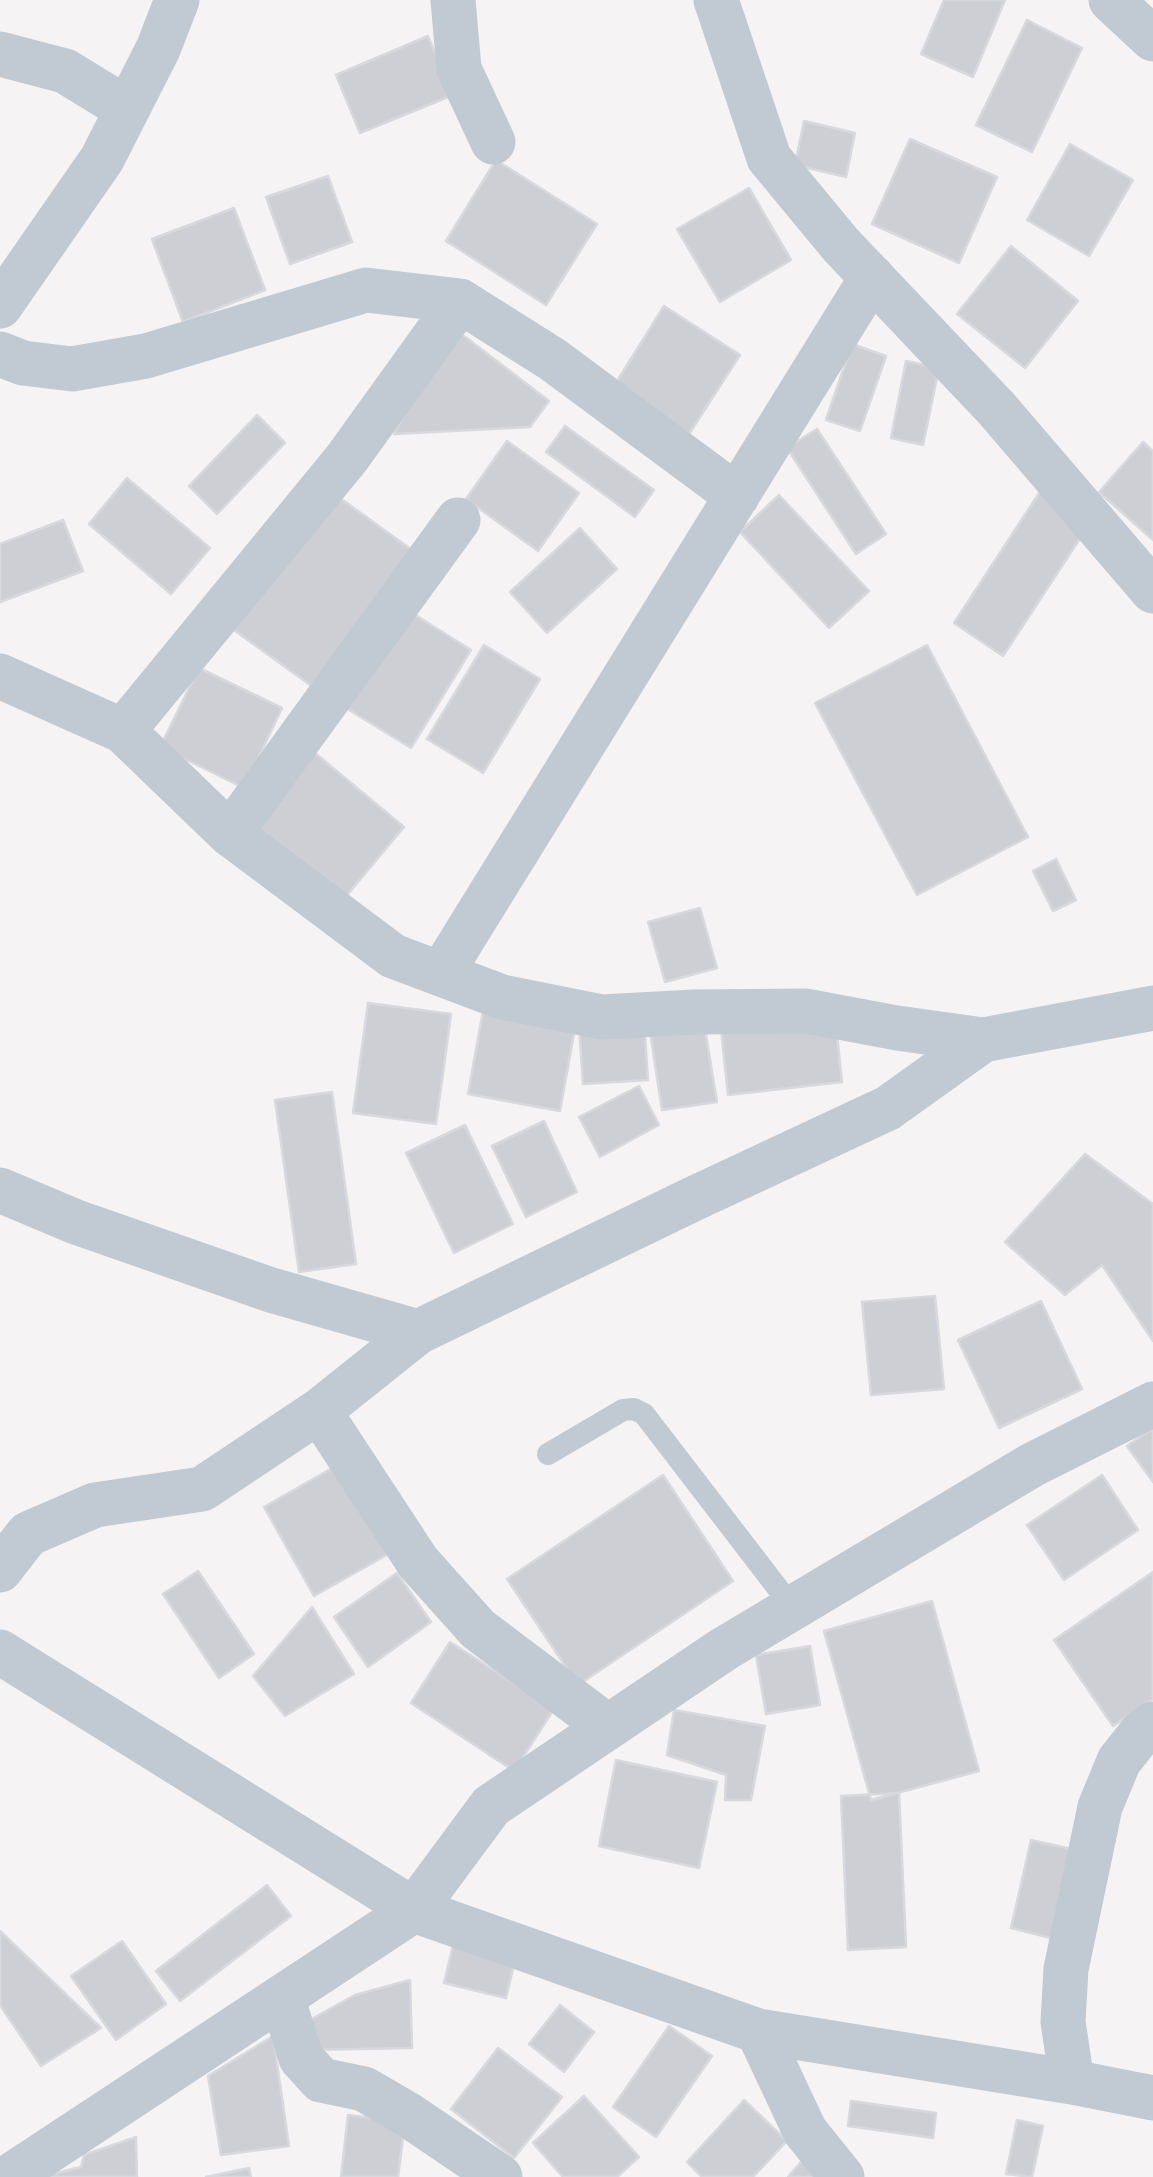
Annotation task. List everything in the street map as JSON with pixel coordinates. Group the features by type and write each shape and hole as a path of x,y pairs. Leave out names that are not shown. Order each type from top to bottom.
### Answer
{"street":[{"path":"0,306 102,159 158,49 177,0"},
{"path":"453,0 459,69 493,142"},
{"path":"716,0 770,158 841,245 996,408 1153,592"},
{"path":"1112,0 1153,38"},
{"path":"0,54 64,71 127,109"},
{"path":"441,974 872,277"},
{"path":"0,354 23,363 72,369 146,356 366,290 460,300 552,359 737,496"},
{"path":"123,731 347,458 460,300"},
{"path":"230,834 458,520"},
{"path":"0,676 123,731 230,834 393,956 502,997 602,1017 806,1011 983,1040 1153,1008"},
{"path":"0,1570 28,1534 95,1505 202,1488 318,1411 418,1332 888,1108 983,1040"},
{"path":"0,1190 76,1222 271,1290 418,1332"},
{"path":"10,2177 414,1910 491,1806 793,1608 1032,1465 1153,1404"},
{"path":"318,1411 418,1562 478,1628 608,1727"},
{"path":"0,1652 414,1910 758,2031 1153,2098"},
{"path":"1072,2082 1063,2022 1066,1968 1100,1807 1119,1761 1153,1724"},
{"path":"282,1997 301,2058 322,2080 364,2089 500,2177"},
{"path":"758,2031 806,2131 842,2177"}],"lane":[{"path":"548,1454 623,1410 634,1409 644,1414 793,1608"}],"building":[{"path":"944,0 1005,0 973,77 921,54"},
{"path":"1027,20 1082,48 1032,152 976,125"},
{"path":"428,36 453,95 360,133 336,75"},
{"path":"804,121 855,133 846,177 795,165"},
{"path":"910,139 997,177 959,263 872,224"},
{"path":"1070,144 1133,180 1089,256 1027,220"},
{"path":"496,160 597,224 546,305 446,241"},
{"path":"328,176 352,242 290,264 266,197"},
{"path":"749,188 791,260 720,302 677,229"},
{"path":"234,208 265,290 183,322 152,239"},
{"path":"1011,246 1078,301 1025,368 957,314"},
{"path":"664,306 740,355 689,434 614,386"},
{"path":"451,326 549,401 530,427 394,434"},
{"path":"852,344 886,356 860,431 826,420"},
{"path":"906,361 939,368 923,445 891,438"},
{"path":"257,415 285,443 217,514 189,486"},
{"path":"565,426 654,490 635,517 546,452"},
{"path":"817,429 886,534 856,554 787,448"},
{"path":"507,441 579,493 538,551 466,499"},
{"path":"1143,442 1153,451 1153,540 1099,492"},
{"path":"1051,475 1100,508 1003,656 954,623"},
{"path":"127,478 210,548 171,594 89,524"},
{"path":"326,488 412,550 313,687 227,625"},
{"path":"779,495 869,591 829,628 740,532"},
{"path":"63,520 83,571 0,602 0,544"},
{"path":"580,528 617,569 547,633 510,592"},
{"path":"401,606 471,650 411,748 341,705"},
{"path":"484,645 540,679 483,773 427,739"},
{"path":"927,645 1028,837 917,895 815,703"},
{"path":"199,668 282,708 244,788 160,747"},
{"path":"309,748 404,827 343,900 248,821"},
{"path":"1056,859 1076,900 1053,911 1033,871"},
{"path":"700,908 717,968 665,982 648,922"},
{"path":"368,1003 451,1014 436,1124 353,1113"},
{"path":"483,1011 575,1028 560,1111 468,1094"},
{"path":"835,1017 842,1082 728,1095 721,1029"},
{"path":"644,1021 648,1080 583,1084 579,1025"},
{"path":"704,1023 717,1102 662,1110 650,1031"},
{"path":"639,1086 659,1125 600,1157 579,1117"},
{"path":"332,1092 356,1264 299,1272 275,1100"},
{"path":"544,1121 577,1192 526,1217 492,1146"},
{"path":"465,1125 513,1224 454,1253 406,1153"},
{"path":"1085,1154 1153,1204 1153,1341 1102,1265 1065,1295 1005,1242"},
{"path":"935,1296 944,1389 871,1395 862,1302"},
{"path":"1041,1301 1082,1389 999,1428 958,1340"},
{"path":"1153,1428 1153,1482 1127,1446"},
{"path":"341,1463 392,1552 314,1596 264,1507"},
{"path":"663,1475 733,1581 578,1685 507,1579"},
{"path":"1102,1475 1138,1530 1064,1580 1027,1525"},
{"path":"198,1571 254,1654 219,1678 163,1594"},
{"path":"1153,1572 1153,1699 1113,1726 1054,1640"},
{"path":"397,1573 431,1622 368,1667 334,1617"},
{"path":"932,1601 979,1771 871,1800 824,1631"},
{"path":"312,1607 354,1674 285,1716 253,1676"},
{"path":"450,1642 554,1709 514,1771 411,1703"},
{"path":"810,1646 820,1705 766,1714 756,1655"},
{"path":"674,1710 765,1726 751,1800 725,1800 726,1775 667,1755"},
{"path":"616,1760 717,1782 699,1868 599,1846"},
{"path":"899,1793 906,1947 848,1950 841,1796"},
{"path":"1031,1840 1084,1852 1063,1941 1011,1928"},
{"path":"267,1885 291,1916 180,2001 156,1971"},
{"path":"0,1931 101,2028 41,2066 0,2005"},
{"path":"455,1937 517,1952 506,1998 444,1983"},
{"path":"122,1941 166,2004 116,2040 71,1976"},
{"path":"410,1980 412,2048 305,2050 306,2022 355,1995"},
{"path":"560,2005 594,2032 564,2072 529,2044"},
{"path":"669,2026 712,2056 656,2137 613,2107"},
{"path":"273,2036 289,2146 221,2155 208,2076"},
{"path":"498,2048 562,2097 514,2158 451,2109"},
{"path":"584,2096 639,2157 617,2177 563,2177 533,2143"},
{"path":"744,2100 787,2141 753,2177 702,2177 687,2162"},
{"path":"851,2101 936,2113 933,2138 848,2126"},
{"path":"348,2115 405,2122 398,2177 341,2177"},
{"path":"1017,2120 1043,2126 1032,2177 1006,2174"},
{"path":"136,2137 137,2177 40,2177 81,2167 84,2155"},
{"path":"805,2157 827,2177 788,2177"},
{"path":"249,2168 251,2177 206,2177"}]}
